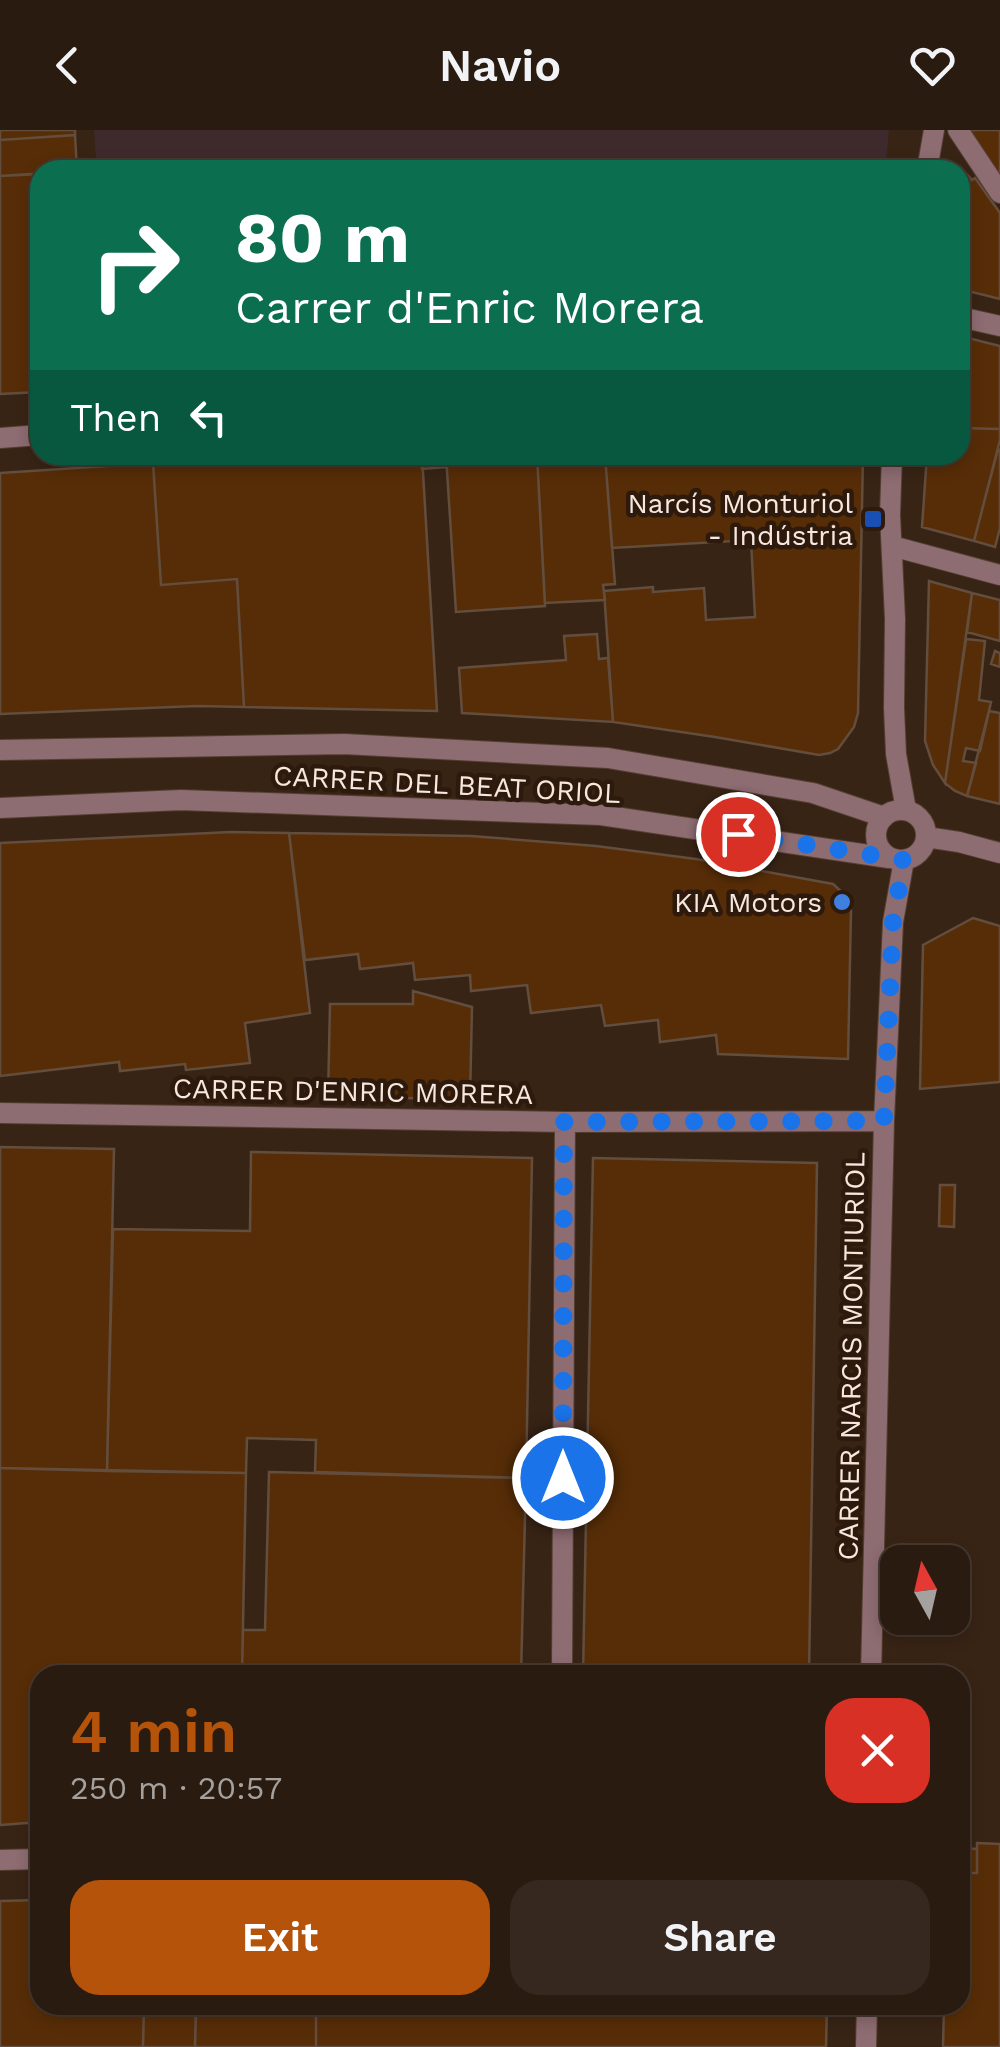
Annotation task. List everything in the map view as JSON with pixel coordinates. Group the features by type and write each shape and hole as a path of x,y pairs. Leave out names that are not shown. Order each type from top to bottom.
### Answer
{"street":[{"path":"929,160 934,130"},
{"path":"958,130 1000,193"},
{"path":"970,318 1000,326"},
{"path":"0,438 30,436"},
{"path":"892,465 895,739 906,810"},
{"path":"892,546 1000,575"},
{"name":"CARRER DEL BEAT ORIOL","path":"0,750 344,744 608,758 813,793 884,817"},
{"name":"CARRER DEL BEAT ORIOL","path":"0,808 181,800 601,815 896,859"},
{"path":"906,810 924,824 926,837 920,852 910,860 896,859 878,846 876,839 884,817 906,810"},
{"path":"926,837 1000,853"},
{"name":"CARRER NARCIS MONTIURIOL","path":"871,1665 884,1121 896,859"},
{"name":"CARRER D'ENRIC MORERA","path":"0,1114 564,1122 884,1121"},
{"path":"562,1665 564,1122"},
{"path":"0,1860 30,1860"},
{"path":"866,2047 867,2015"}],"shaded area":[{"path":"94,130 889,130 886,160 96,160"}],"building":[{"path":"0,130 75,130 75,135 0,140"},
{"path":"969,130 1000,130 1000,179"},
{"path":"75,135 76,160 30,160 30,174 0,176 0,140"},
{"path":"30,174 30,392 0,394 0,176"},
{"path":"970,178 975,178 1000,213 1000,299 970,292"},
{"path":"970,338 1000,346 1000,429 970,428"},
{"path":"970,428 1000,429 974,541 922,527 926,465 970,465"},
{"path":"998,449 1000,528 995,547 974,541"},
{"path":"153,465 423,465 437,711 244,707 237,579 161,585"},
{"path":"153,465 161,585 237,579 244,707 0,714 0,473"},
{"path":"422,465 446,465 446,467 422,469"},
{"path":"447,465 538,465 545,606 456,612"},
{"path":"538,465 606,465 615,584 603,585 605,600 545,603"},
{"path":"606,465 863,465 858,713 854,727 838,749 819,755 613,722 604,591 704,588 706,620 755,617 751,540 612,548"},
{"path":"929,581 972,593 945,783 933,765 925,741"},
{"path":"972,593 1000,600 1000,641 967,632"},
{"path":"597,634 599,659 608,658 613,722 462,713 459,668 566,660 564,636"},
{"path":"966,639 985,641 979,700 991,702 980,751 966,748 963,761 976,763 967,796 945,783"},
{"path":"995,651 1000,653 1000,667 991,664"},
{"path":"989,711 1000,713 1000,804 967,796"},
{"path":"231,832 289,833 310,1013 245,1023 250,1063 186,1070 185,1064 120,1071 119,1062 0,1076 0,843"},
{"path":"289,833 471,836 596,846 833,884 846,896 851,911 848,1059 718,1054 716,1035 660,1042 658,1020 605,1026 601,1005 531,1013 527,985 471,991 470,975 415,980 413,963 360,969 358,954 305,960"},
{"path":"973,918 1000,926 1000,1082 920,1089 923,945"},
{"path":"413,991 472,1007 470,1099 328,1097 330,1004 413,1004"},
{"path":"0,1147 114,1149 107,1471 0,1468"},
{"path":"251,1152 532,1158 526,1478 315,1472 316,1440 247,1438 246,1473 107,1471 113,1229 250,1231"},
{"path":"593,1158 817,1163 809,1665 583,1665"},
{"path":"940,1185 955,1185 954,1227 939,1226"},
{"path":"0,1468 246,1473 242,1665 30,1665 30,1823 0,1825"},
{"path":"269,1472 526,1478 521,1665 242,1665 243,1630 265,1630"},
{"path":"977,1843 1000,1844 1000,2047 943,2047 944,2015 970,2015 970,1873 977,1873"},
{"path":"970,1849 977,1849 977,1873 970,1873"},
{"path":"30,1900 30,2015 144,2015 143,2047 0,2047 0,1901"},
{"path":"144,2015 196,2015 195,2047 143,2047"},
{"path":"196,2015 316,2015 316,2047 195,2047"},
{"path":"316,2015 827,2015 826,2047 316,2047"}],"place":[{"name":"Narcís Monturiol - Indústria","path":"873,519"},
{"name":"KIA Motors","path":"842,902"}],"route":[{"path":"563,1478 564,1122 884,1121 893,922 904,860 738,834"}]}
